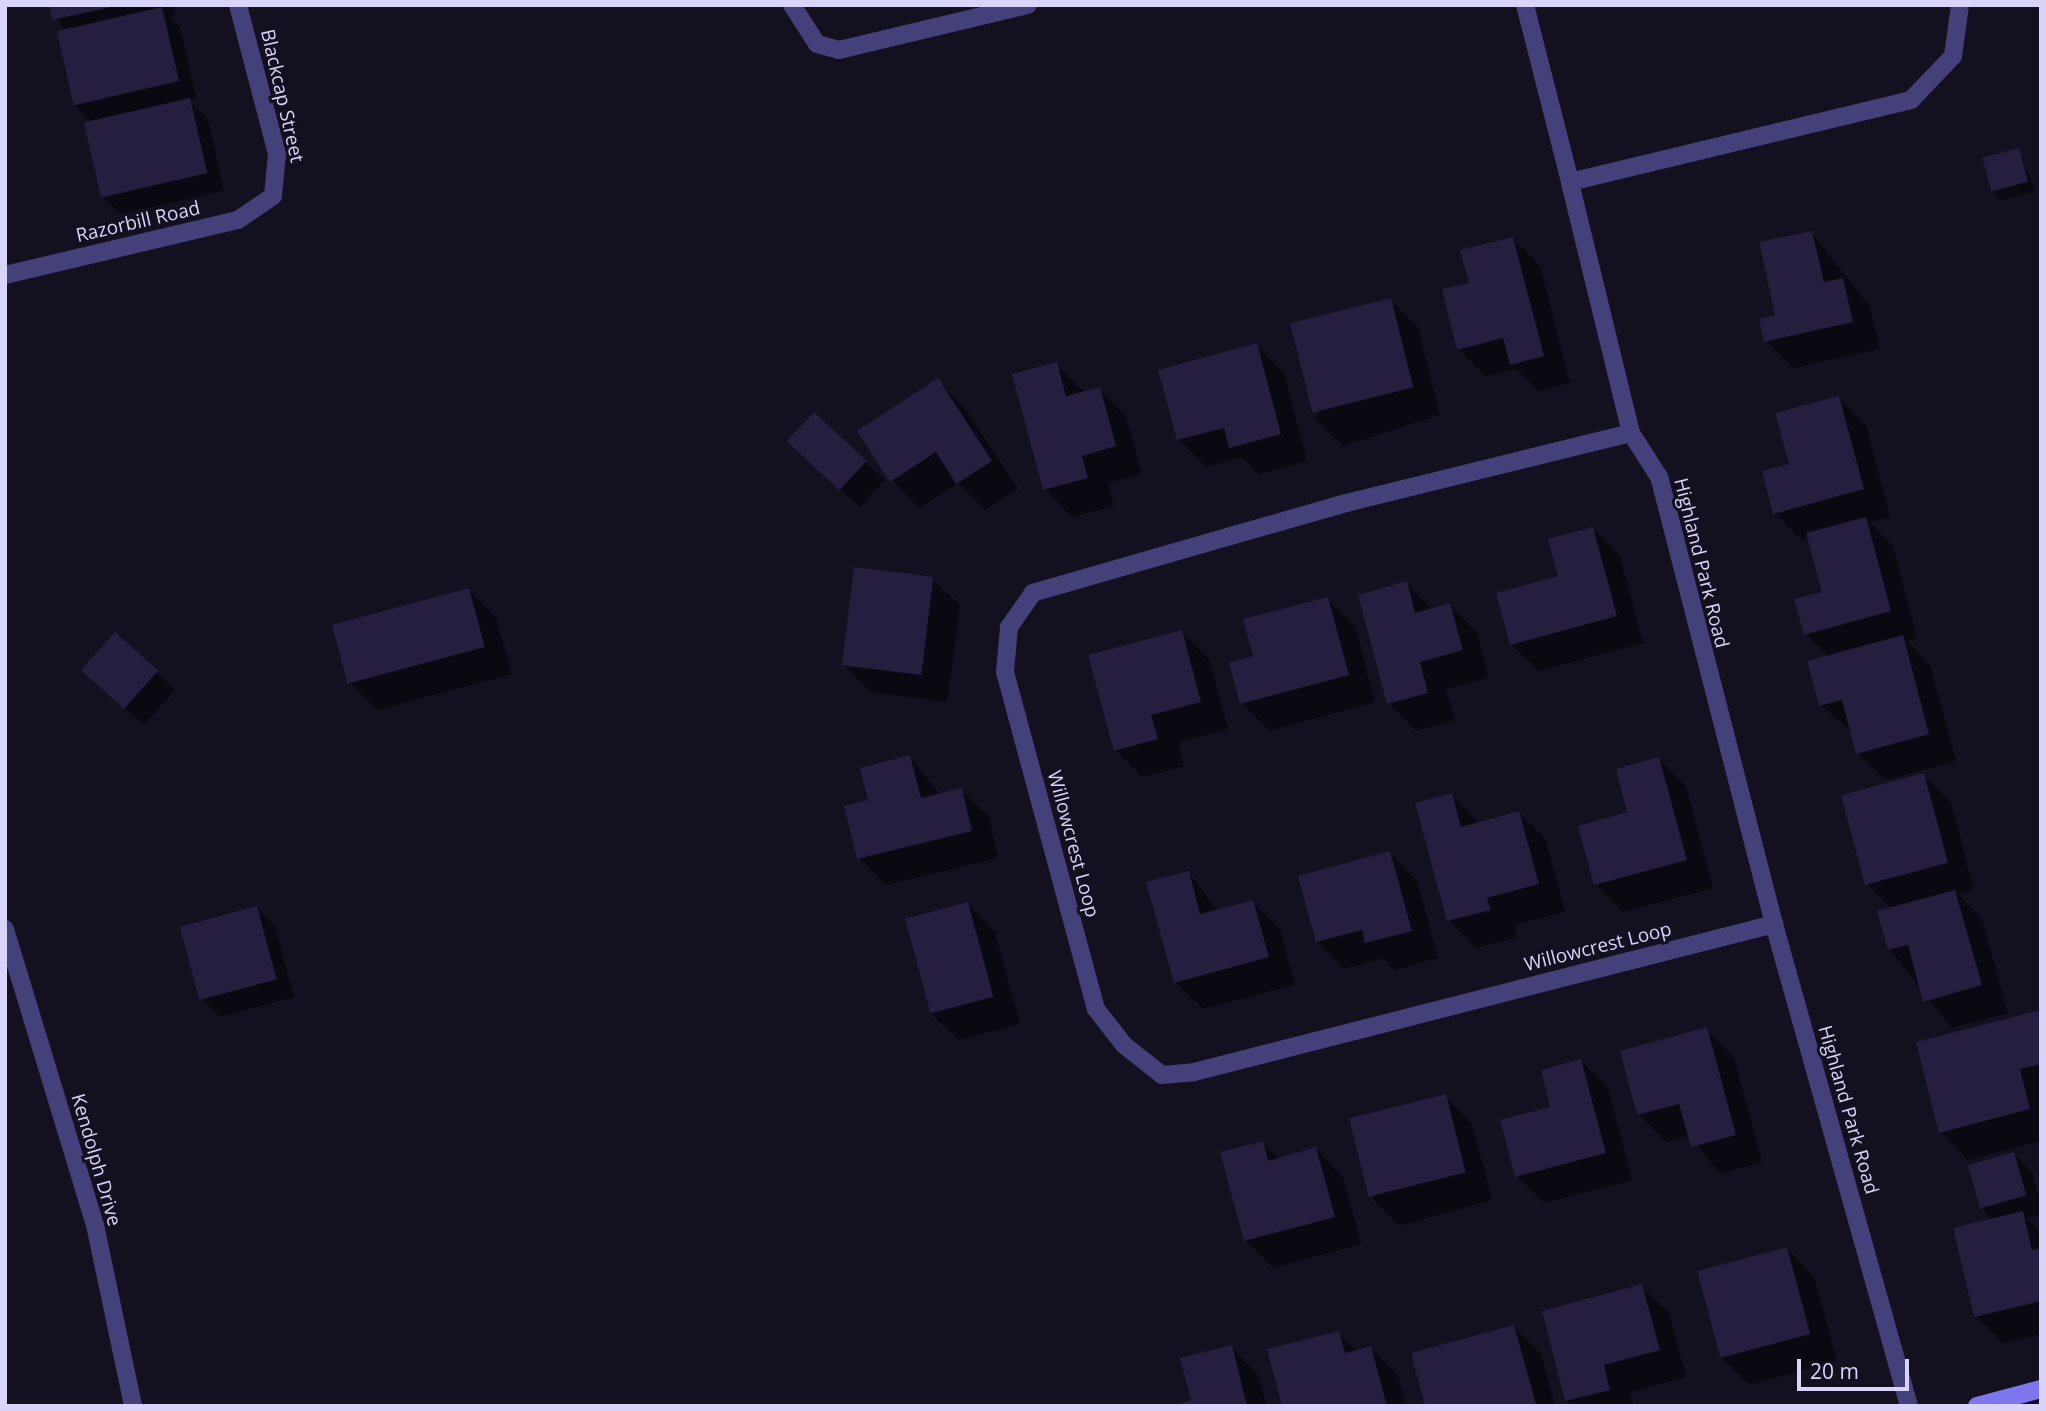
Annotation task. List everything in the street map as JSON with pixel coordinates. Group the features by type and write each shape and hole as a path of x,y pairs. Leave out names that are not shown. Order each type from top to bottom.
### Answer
{"street":[{"name":"Blackcap Street","path":"238,5 277,155 273,196"},
{"path":"792,5 817,44 863,48 1028,5"},
{"name":"Highland Park Road","path":"1525,5 1631,433 1659,477 1773,924 1909,1406"},
{"path":"1570,182 1911,100 1938,79 1954,56 1961,5"},
{"name":"Razorbill Road","path":"5,275 238,220 273,196"},
{"name":"Willowcrest Loop","path":"1631,433 1346,503 1033,593 1009,627 1005,672 1096,1009 1124,1045 1162,1075 1194,1072 1773,924"},
{"name":"Kendolph Drive","path":"5,929 95,1225 133,1406"},
{"path":"1977,1406 2041,1389"}],"building":[{"path":"49,5 116,5 116,6 52,20"},
{"path":"162,7 179,81 74,105 57,31"},
{"path":"190,98 207,173 101,198 84,123"},
{"path":"2019,148 2028,182 1991,192 1982,158"},
{"path":"1812,231 1824,282 1843,278 1853,322 1764,342 1759,319 1775,315 1759,242"},
{"path":"1513,237 1544,356 1510,365 1503,338 1457,350 1442,289 1469,283 1460,250"},
{"path":"1391,298 1413,387 1312,412 1290,323"},
{"path":"1257,343 1281,434 1229,448 1224,428 1177,440 1158,370"},
{"path":"1057,362 1066,396 1100,387 1116,446 1082,456 1088,478 1043,490 1012,374"},
{"path":"938,378 992,461 956,484 936,452 890,482 857,431"},
{"path":"1839,396 1864,489 1773,514 1762,471 1789,464 1775,413"},
{"path":"814,412 867,461 839,490 787,441"},
{"path":"1866,517 1891,611 1804,635 1794,599 1822,592 1806,533"},
{"path":"1593,527 1617,616 1510,645 1496,593 1558,576 1548,539"},
{"path":"854,567 933,577 921,675 842,665"},
{"path":"1407,581 1415,613 1450,603 1463,650 1420,662 1428,693 1387,704 1358,595"},
{"path":"469,588 485,647 348,684 332,625"},
{"path":"1328,597 1349,675 1240,704 1229,663 1253,656 1243,619"},
{"path":"1182,630 1201,702 1151,715 1158,739 1114,751 1088,655"},
{"path":"115,632 158,671 124,709 81,670"},
{"path":"1903,635 1929,734 1856,754 1842,700 1819,706 1807,661"},
{"path":"910,755 921,798 962,788 972,831 857,859 844,806 868,800 860,768"},
{"path":"1659,757 1687,860 1594,885 1578,826 1627,812 1616,769"},
{"path":"1924,773 1948,863 1865,885 1841,795"},
{"path":"1452,793 1461,827 1519,811 1539,884 1487,898 1491,910 1447,921 1415,803"},
{"path":"1390,851 1412,931 1365,943 1362,930 1316,942 1298,876"},
{"path":"1189,871 1200,914 1253,900 1269,957 1174,983 1146,882"},
{"path":"1955,890 1982,985 1923,1002 1908,945 1888,950 1877,911"},
{"path":"968,902 993,997 931,1013 905,919"},
{"path":"257,906 277,979 199,1000 180,927"},
{"path":"2041,1010 2041,1064 2020,1069 2030,1109 1939,1133 1916,1042"},
{"path":"1707,1027 1736,1135 1691,1147 1679,1104 1637,1115 1620,1051"},
{"path":"1581,1059 1606,1153 1515,1177 1500,1120 1550,1107 1541,1070"},
{"path":"1446,1094 1466,1173 1369,1197 1349,1118"},
{"path":"1263,1141 1268,1161 1316,1147 1335,1217 1244,1241 1220,1152"},
{"path":"2014,1152 2026,1195 1980,1208 1968,1165"},
{"path":"2023,1211 2032,1250 2041,1248 2041,1301 1974,1317 1953,1228"},
{"path":"1787,1247 1810,1334 1720,1358 1697,1271"},
{"path":"1642,1284 1660,1350 1604,1365 1610,1390 1565,1401 1542,1311"},
{"path":"1514,1325 1536,1404 1425,1406 1411,1353"},
{"path":"1339,1331 1345,1353 1371,1346 1387,1406 1282,1406 1267,1349"},
{"path":"1232,1345 1247,1406 1173,1406 1191,1400 1180,1358"}]}
